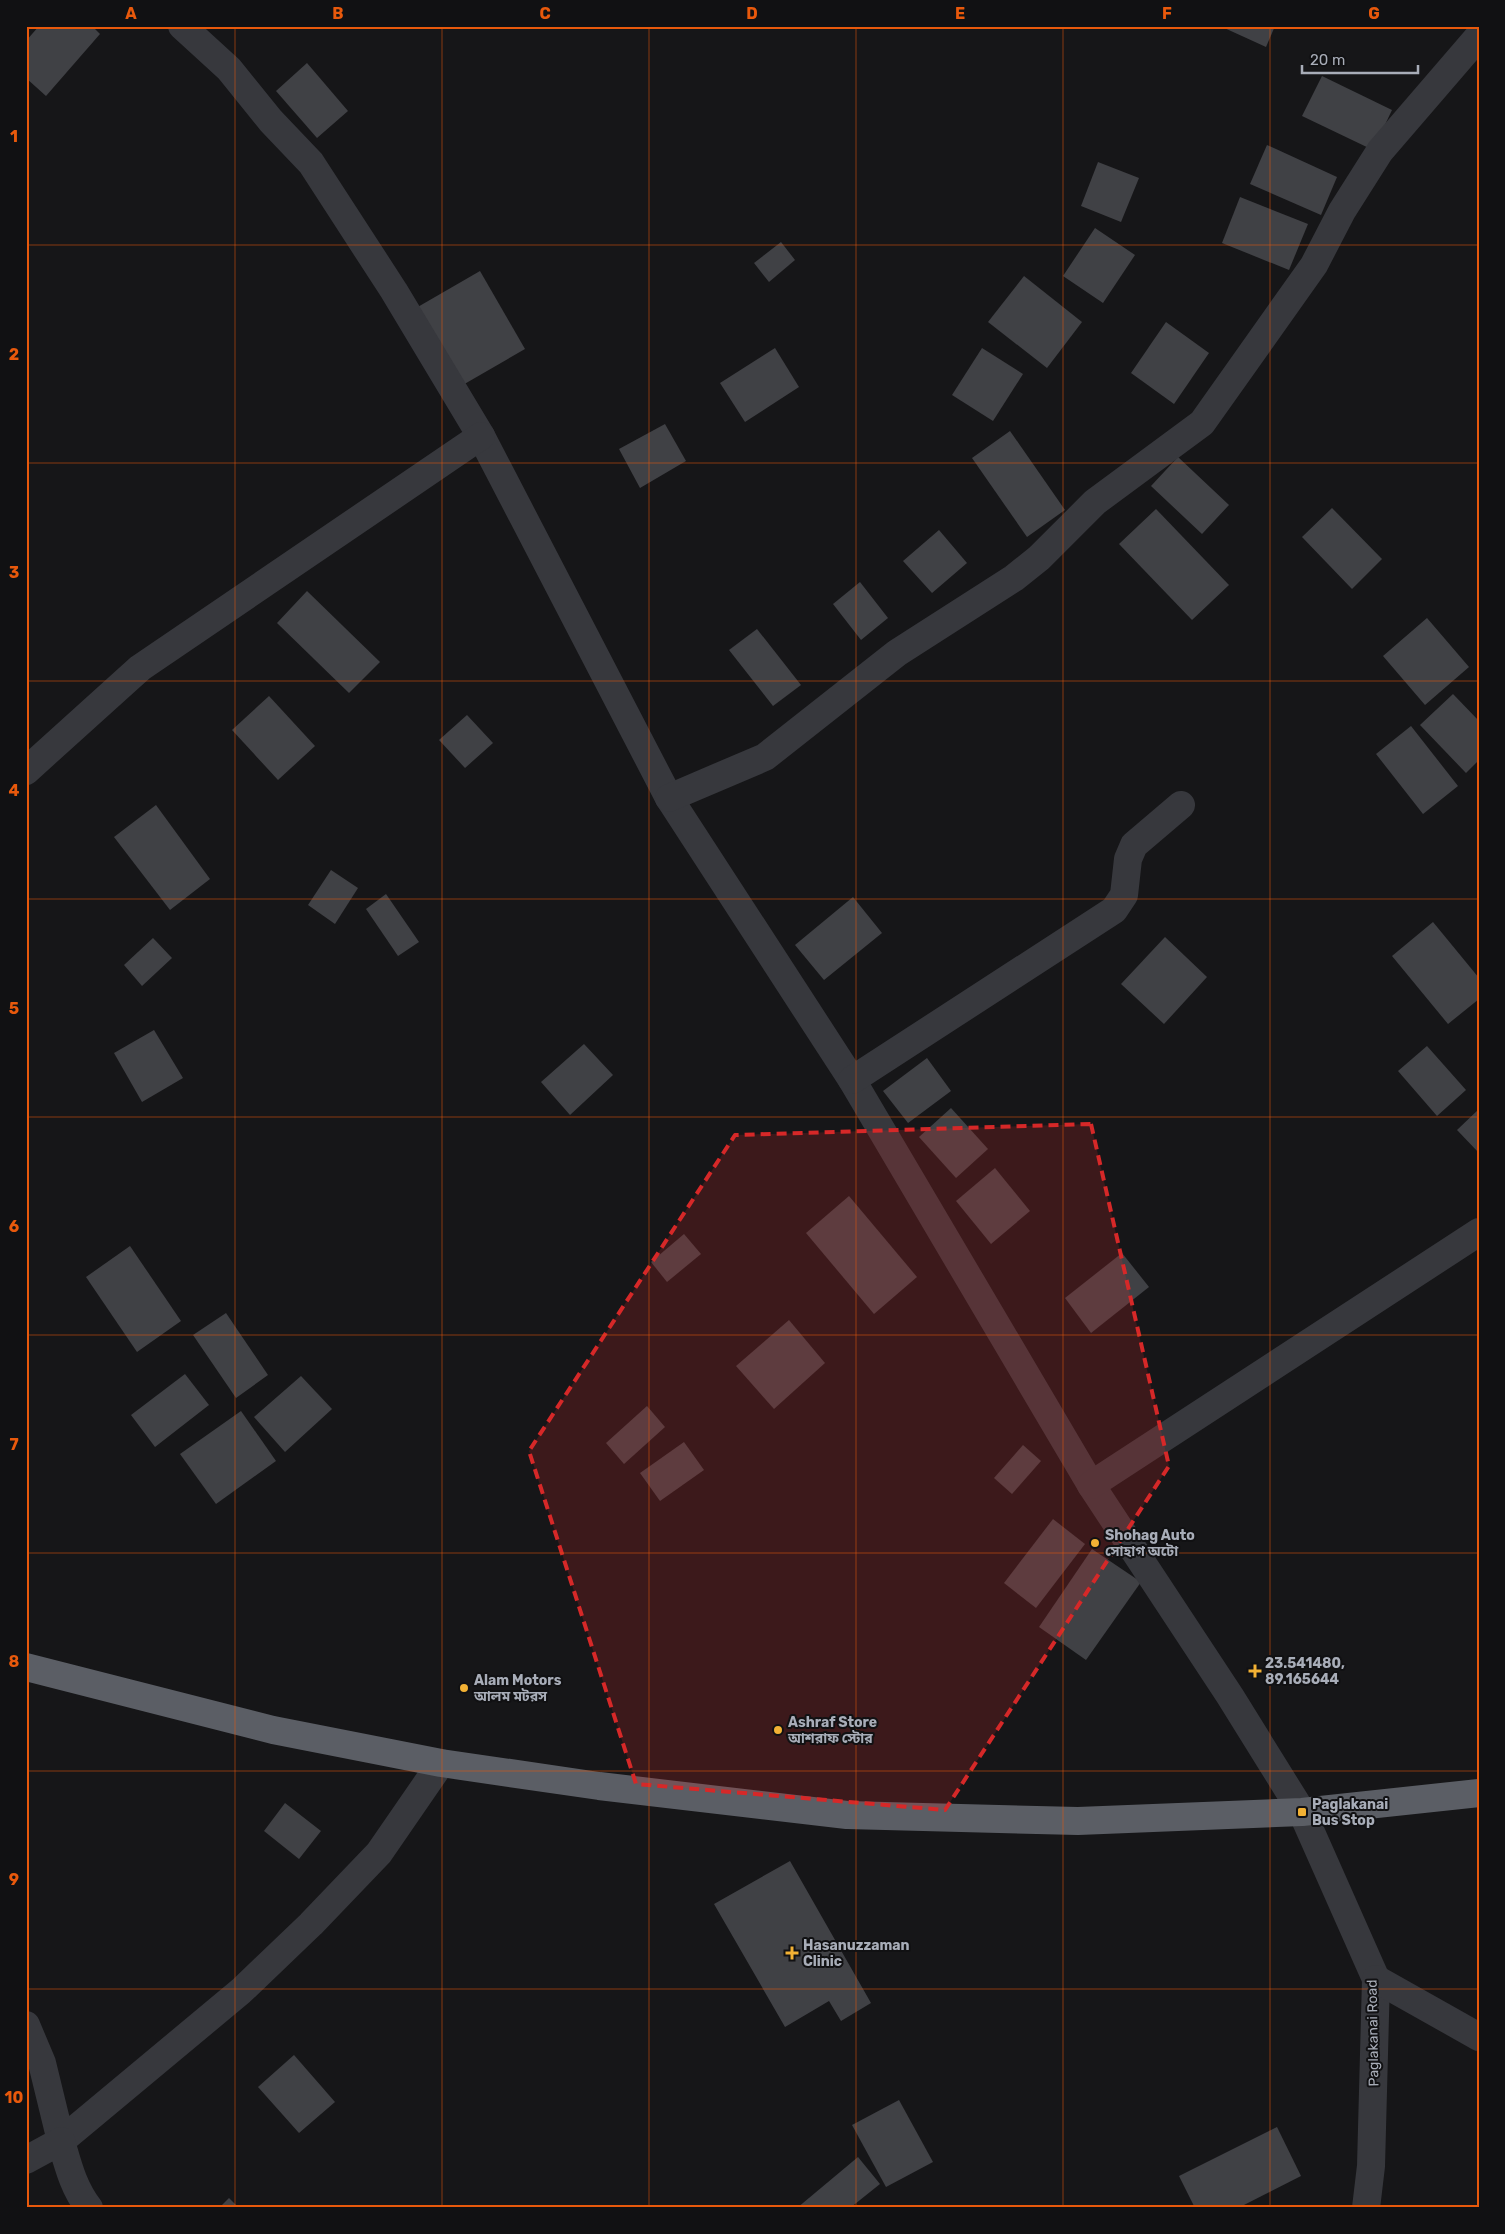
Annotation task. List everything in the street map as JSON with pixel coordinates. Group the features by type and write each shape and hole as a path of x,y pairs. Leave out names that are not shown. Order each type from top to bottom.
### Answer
{"highway":[{"path":"26,1667 273,1730 441,1763 599,1786 847,1815 1078,1821 1302,1812 1479,1793"}],"street":[{"name":"Paglakanai Road","path":"182,26 229,69 271,121 311,163 394,290 481,436 669,798 852,1080 1091,1485 1230,1696 1302,1812 1376,1979 1372,2148 1366,2208"},
{"path":"669,798 765,756 897,653 1014,578 1039,558 1095,502 1202,423 1314,265 1342,212 1380,151 1479,36"},
{"path":"26,771 140,668 481,436"},
{"path":"852,1080 1114,910 1124,894 1128,859 1134,846 1181,805"},
{"path":"1091,1485 1479,1232"},
{"path":"26,2160 61,2140 240,1991 311,1924 379,1853 441,1763"},
{"path":"1376,1979 1479,2037"},
{"path":"26,2025 42,2063 69,2172 77,2192 89,2208"}],"highlighted area":[{"path":"1091,1124 1169,1466 945,1810 636,1784 529,1451 735,1135"}],"building":[{"path":"39,26 92,26 100,34 46,96 26,78 26,41"},
{"path":"1220,26 1275,26 1266,47"},
{"path":"307,63 348,111 317,138 276,91"},
{"path":"1322,76 1392,110 1373,150 1302,116"},
{"path":"1267,145 1337,177 1321,215 1250,184"},
{"path":"1098,162 1139,178 1121,222 1081,206"},
{"path":"1240,197 1308,224 1289,270 1222,243"},
{"path":"1095,228 1135,255 1103,303 1063,276"},
{"path":"781,242 795,260 769,282 754,263"},
{"path":"480,271 525,349 461,386 416,308"},
{"path":"1024,276 1082,322 1047,368 988,322"},
{"path":"1166,322 1209,353 1174,404 1131,373"},
{"path":"775,348 799,387 745,422 720,383"},
{"path":"982,348 1023,374 993,421 952,395"},
{"path":"665,424 686,461 640,488 619,449"},
{"path":"1010,431 1065,510 1027,537 972,458"},
{"path":"1178,457 1229,505 1202,534 1151,486"},
{"path":"1332,508 1382,559 1352,589 1302,537"},
{"path":"1156,509 1229,585 1192,620 1119,544"},
{"path":"939,530 967,563 932,593 903,561"},
{"path":"860,582 888,618 861,640 833,604"},
{"path":"307,591 380,662 349,693 277,623"},
{"path":"1427,618 1469,667 1425,705 1383,656"},
{"path":"757,629 801,685 773,706 729,650"},
{"path":"1453,694 1479,721 1479,760 1466,773 1420,725"},
{"path":"269,696 315,746 278,780 232,730"},
{"path":"467,715 493,743 465,768 439,740"},
{"path":"1411,726 1458,786 1423,814 1376,754"},
{"path":"156,805 210,879 170,910 114,837"},
{"path":"331,870 358,888 335,924 308,905"},
{"path":"386,894 419,942 398,956 366,909"},
{"path":"853,897 882,933 824,980 795,945"},
{"path":"1433,922 1479,978 1479,999 1448,1024 1392,956"},
{"path":"1165,937 1207,977 1164,1024 1121,984"},
{"path":"153,938 172,958 142,986 124,965"},
{"path":"154,1030 183,1078 142,1102 114,1053"},
{"path":"584,1044 613,1075 570,1115 541,1082"},
{"path":"1427,1046 1466,1090 1437,1116 1398,1071"},
{"path":"927,1058 951,1091 908,1123 883,1091"},
{"path":"951,1108 988,1149 956,1178 919,1137"},
{"path":"1479,1109 1479,1153 1457,1130"},
{"path":"995,1168 1030,1211 991,1244 956,1201"},
{"path":"849,1196 917,1277 874,1314 806,1233"},
{"path":"684,1234 701,1254 667,1282 651,1262"},
{"path":"130,1246 181,1321 137,1352 86,1277"},
{"path":"1122,1253 1149,1287 1091,1333 1065,1298"},
{"path":"226,1313 268,1375 236,1398 193,1335"},
{"path":"789,1320 825,1363 774,1409 736,1366"},
{"path":"185,1374 209,1405 155,1447 131,1415"},
{"path":"301,1376 332,1409 285,1452 254,1417"},
{"path":"647,1406 665,1427 624,1464 606,1443"},
{"path":"241,1411 276,1461 216,1504 180,1454"},
{"path":"684,1442 704,1470 660,1501 640,1473"},
{"path":"1023,1445 1041,1461 1012,1494 994,1478"},
{"path":"1053,1519 1085,1544 1036,1608 1004,1583"},
{"path":"1092,1549 1141,1582 1086,1660 1039,1627"},
{"path":"285,1803 321,1831 299,1859 264,1831"},
{"name":"Hasanuzzaman Clinic","path":"790,1861 871,2003 841,2021 829,2001 785,2027 714,1904"},
{"path":"294,2055 335,2102 299,2133 258,2087"},
{"path":"899,2100 933,2162 886,2187 852,2125"},
{"path":"1277,2127 1301,2176 1238,2208 1195,2208 1179,2176"},
{"path":"858,2157 880,2184 850,2208 797,2208"},
{"path":"229,2198 239,2208 219,2208"}],"place":[{"name":"Shohag Auto সোহাগ অটো","path":"1095,1543"},
{"name":"23.541480, 89.165644","path":"1255,1671"},
{"name":"Alam Motors আলম মটরস","path":"464,1688"},
{"name":"Ashraf Store আশরাফ স্টোর","path":"778,1730"},
{"name":"Paglakanai Bus Stop","path":"1302,1812"},
{"name":"Hasanuzzaman Clinic","path":"792,1953"}]}
